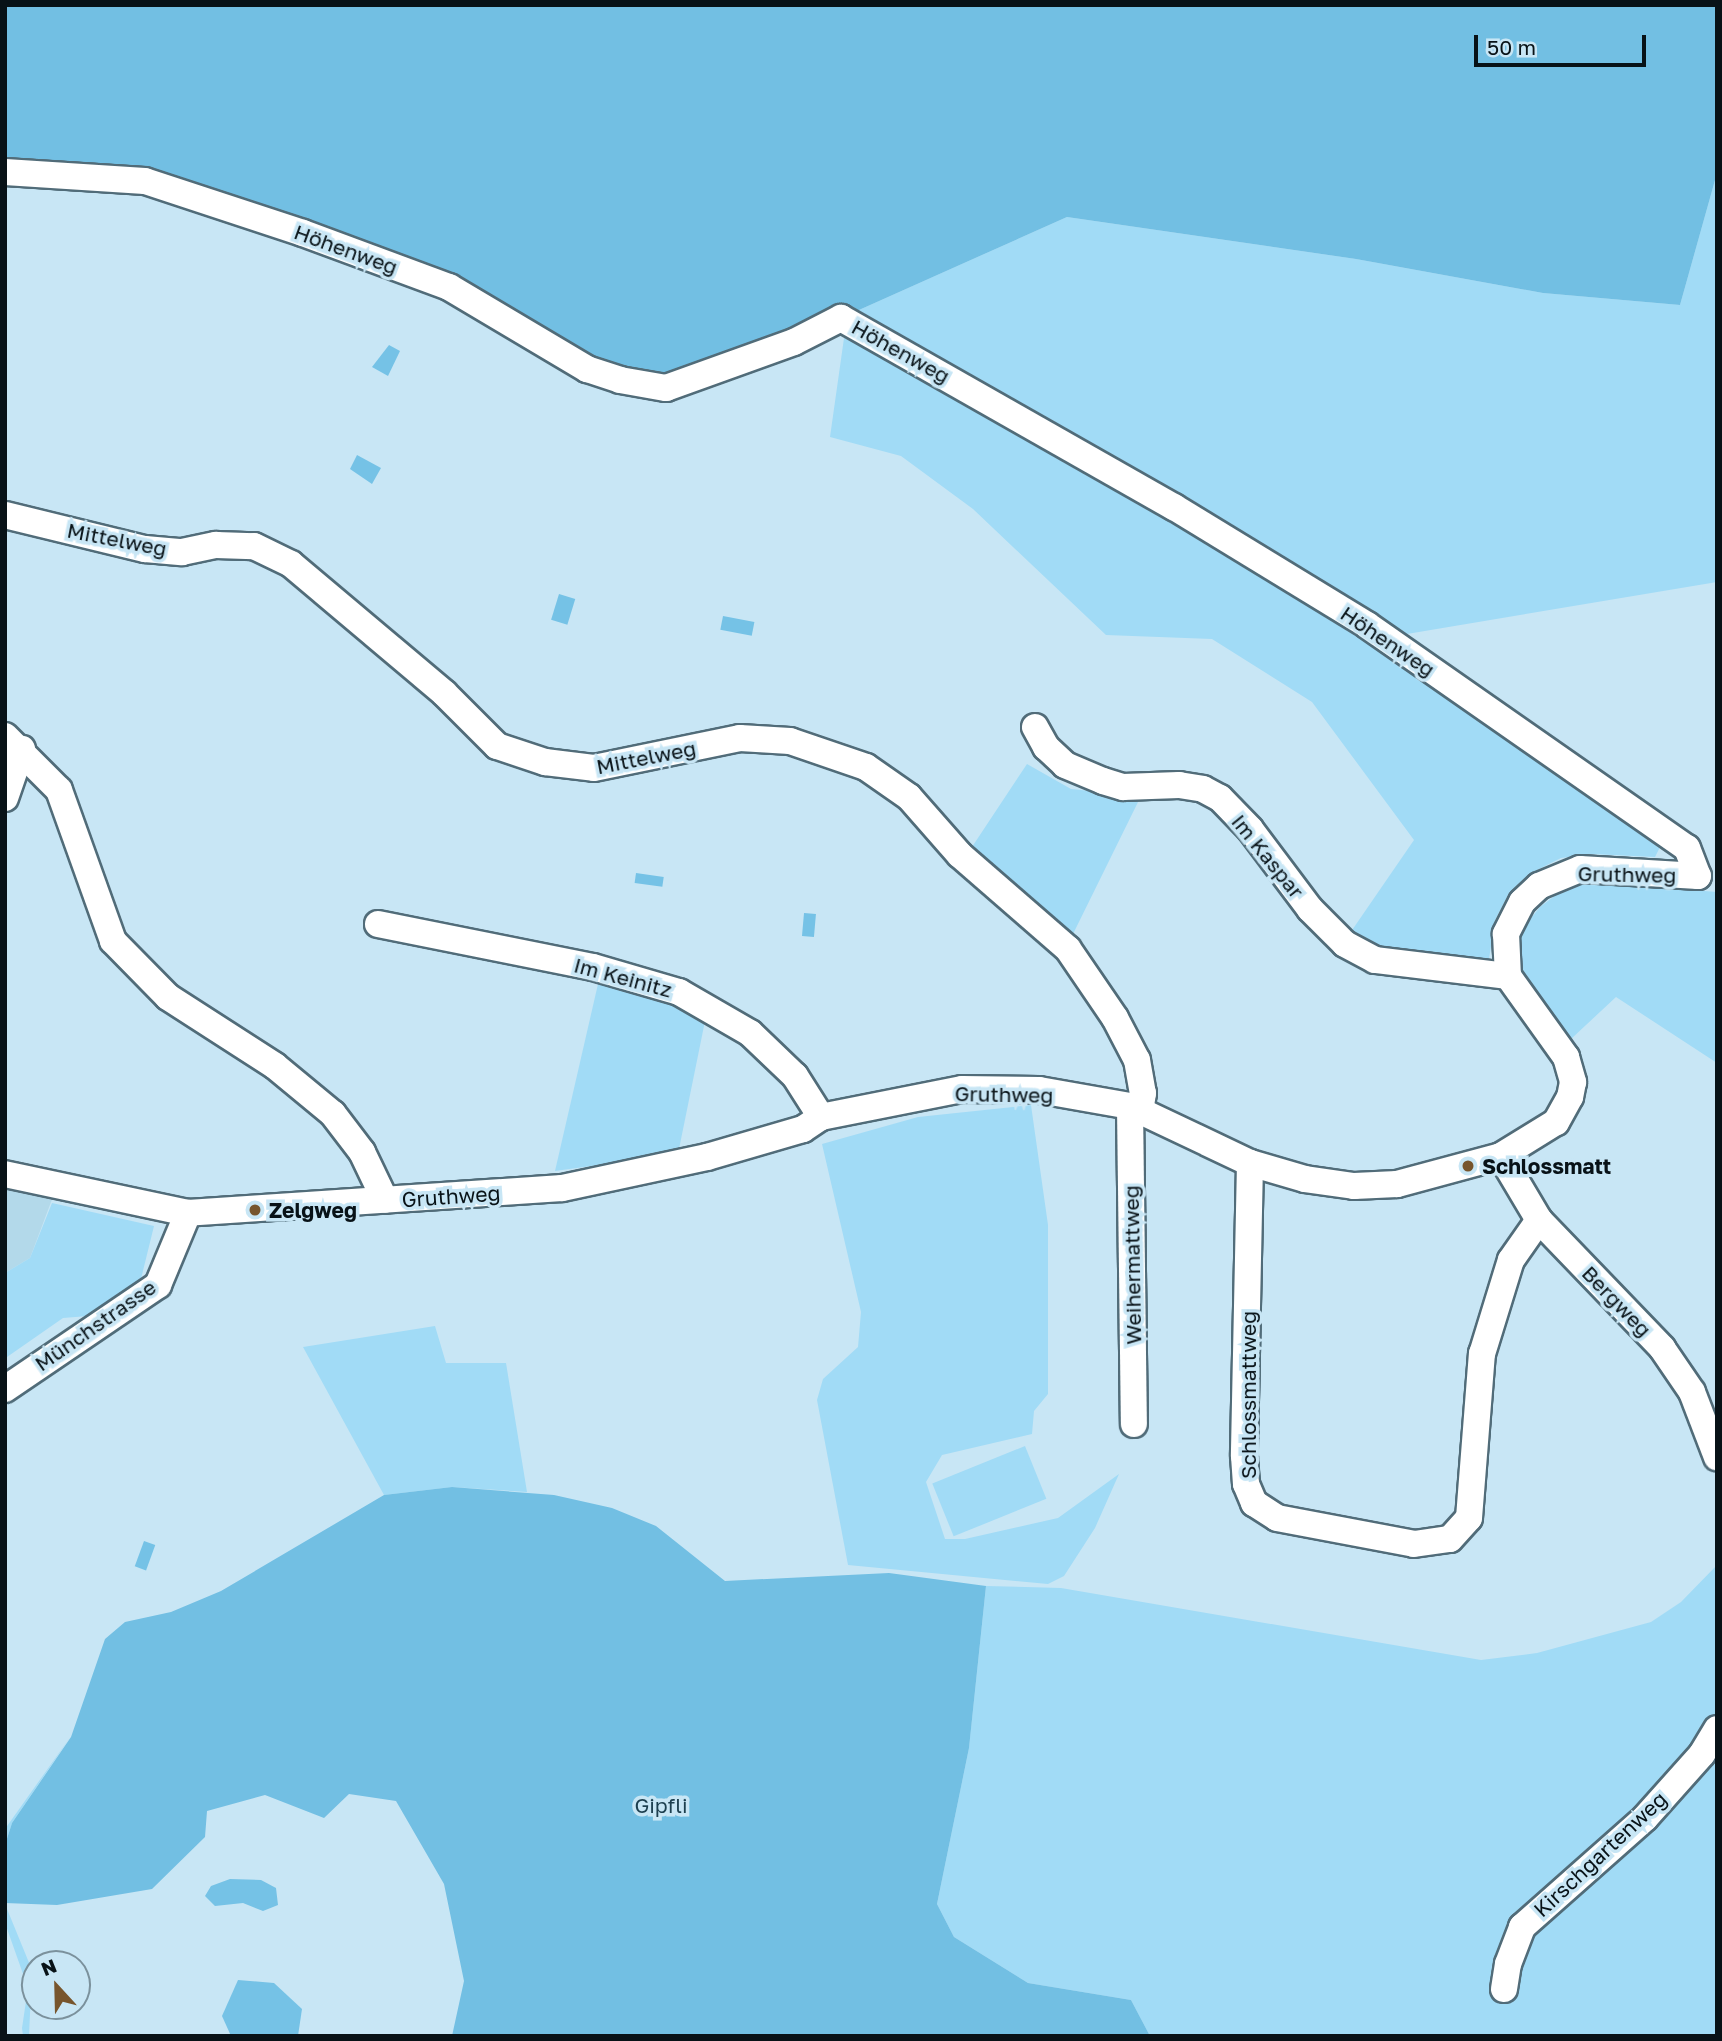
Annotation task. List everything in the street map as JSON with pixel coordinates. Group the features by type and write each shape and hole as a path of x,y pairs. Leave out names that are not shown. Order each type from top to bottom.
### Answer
{"street":[{"name":"Höhenweg","path":"5,173 145,181 303,233 449,287 587,369 620,380 666,388 794,342 841,318 1174,507 1367,625 1687,848 1698,876"},
{"name":"Mittelweg","path":"5,514 145,549 182,552 216,545 254,546 291,564 444,693 497,746 545,762 594,768 740,738 790,741 866,766 909,797 960,855 1068,949 1115,1018 1137,1060 1143,1093 1135,1109"},
{"name":"Im Kaspar","path":"1035,727 1046,747 1065,765 1103,781 1123,787 1179,785 1203,789 1220,798 1250,829 1310,909 1355,949 1376,960 1508,976"},
{"path":"5,797 13,742"},
{"path":"13,742 59,790 113,941 168,997 275,1066 333,1114 362,1152 385,1200"},
{"name":"Gruthweg","path":"5,1174 188,1213 562,1188 623,1177 803,1129 821,1117 962,1089 1039,1090 1135,1109 1250,1163 1306,1179 1354,1186 1397,1184 1501,1156 1556,1122 1570,1097 1573,1082 1559,1046 1508,976 1506,934 1514,913 1539,886 1558,875 1580,869 1698,876"},
{"name":"Im Keinitz","path":"378,924 593,967 679,992 750,1033 795,1076 821,1117"},
{"name":"Weihermattweg","path":"1134,1424 1135,1109"},
{"name":"Bergweg","path":"1501,1156 1539,1220 1662,1348 1692,1392 1717,1457"},
{"name":"Schlossmattweg","path":"1250,1163 1244,1456 1247,1484 1254,1503 1277,1518 1414,1544 1450,1539 1469,1518 1482,1354 1511,1260 1539,1220"},
{"name":"Münchstrasse","path":"5,1389 159,1285 188,1213"},
{"name":"Kirschgartenweg","path":"1504,1989 1508,1964 1522,1927 1644,1818 1702,1754 1717,1729"}],"shaded area":[{"path":"1717,173 1717,582 1395,636 850,314 1067,217 1356,259 1543,293 1680,305"},
{"path":"845,331 1357,627 1655,834 1660,847 1655,857 1592,854 1561,858 1531,873 1508,895 1495,920 1489,959 1482,962 1388,952 1348,936 1414,840 1312,702 1212,639 1106,635 973,509 901,456 830,437"},
{"path":"389,345 400,351 388,376 372,367"},
{"path":"357,455 381,468 372,484 350,469"},
{"path":"559,594 575,599 567,625 551,620"},
{"path":"723,616 754,622 752,636 720,630"},
{"path":"1027,764 1071,789 1141,796 1073,934 970,850"},
{"path":"636,873 664,877 662,887 635,883"},
{"path":"1596,882 1717,892 1717,1063 1616,997 1571,1039 1524,983 1518,953 1523,928 1540,907 1565,888"},
{"path":"804,913 816,914 814,937 802,936"},
{"path":"598,984 661,1000 705,1021 678,1154 555,1171"},
{"path":"1031,1105 1048,1225 1048,1394 1034,1411 1032,1434 942,1455 926,1482 945,1539 965,1539 1058,1518 1119,1474 1095,1528 1064,1576 1048,1584 848,1565 817,1400 823,1379 858,1347 861,1312 822,1144 918,1117"},
{"path":"5,1184 54,1194 30,1258 5,1273"},
{"path":"52,1203 154,1226 140,1283 88,1316 63,1318 7,1357 5,1365 5,1273 30,1258"},
{"path":"435,1326 446,1363 506,1363 527,1492 452,1487 384,1495 303,1347"},
{"path":"1025,1446 1046,1499 954,1536 932,1483"},
{"path":"144,1541 155,1545 146,1570 135,1566"},
{"path":"1717,1565 1717,2036 1150,2036 1131,2000 1028,1983 954,1937 937,1904 969,1748 986,1586 1061,1588 1481,1660 1537,1653 1651,1622 1681,1602"},
{"path":"71,1736 12,1823 5,1845 5,1829"},
{"path":"230,1879 261,1880 276,1888 278,1905 263,1911 243,1903 215,1906 205,1896 211,1886"},
{"path":"5,1904 24,1950 21,1950 21,1968 5,1923"},
{"path":"238,1980 274,1983 302,2009 298,2036 231,2036 222,2016"},
{"path":"23,2020 30,2020 29,2036 23,2036"}],"green space":[{"path":"5,5 1717,5 1717,173 1680,305 1543,293 1356,259 1067,217 850,314 666,388 620,380 449,287 145,181 5,172"},
{"name":"Gipfli","path":"452,1487 554,1495 612,1508 656,1526 725,1581 889,1573 986,1586 969,1748 937,1904 954,1937 1028,1983 1131,2000 1150,2036 452,2036 464,1981 444,1884 396,1801 349,1794 324,1818 265,1795 207,1811 205,1837 152,1889 57,1905 5,1903 5,1845 12,1823 71,1737 105,1639 125,1622 171,1612 221,1591 384,1495"}],"place":[{"name":"Schlossmatt","path":"1468,1166"},
{"name":"Zelgweg","path":"255,1210"}]}
